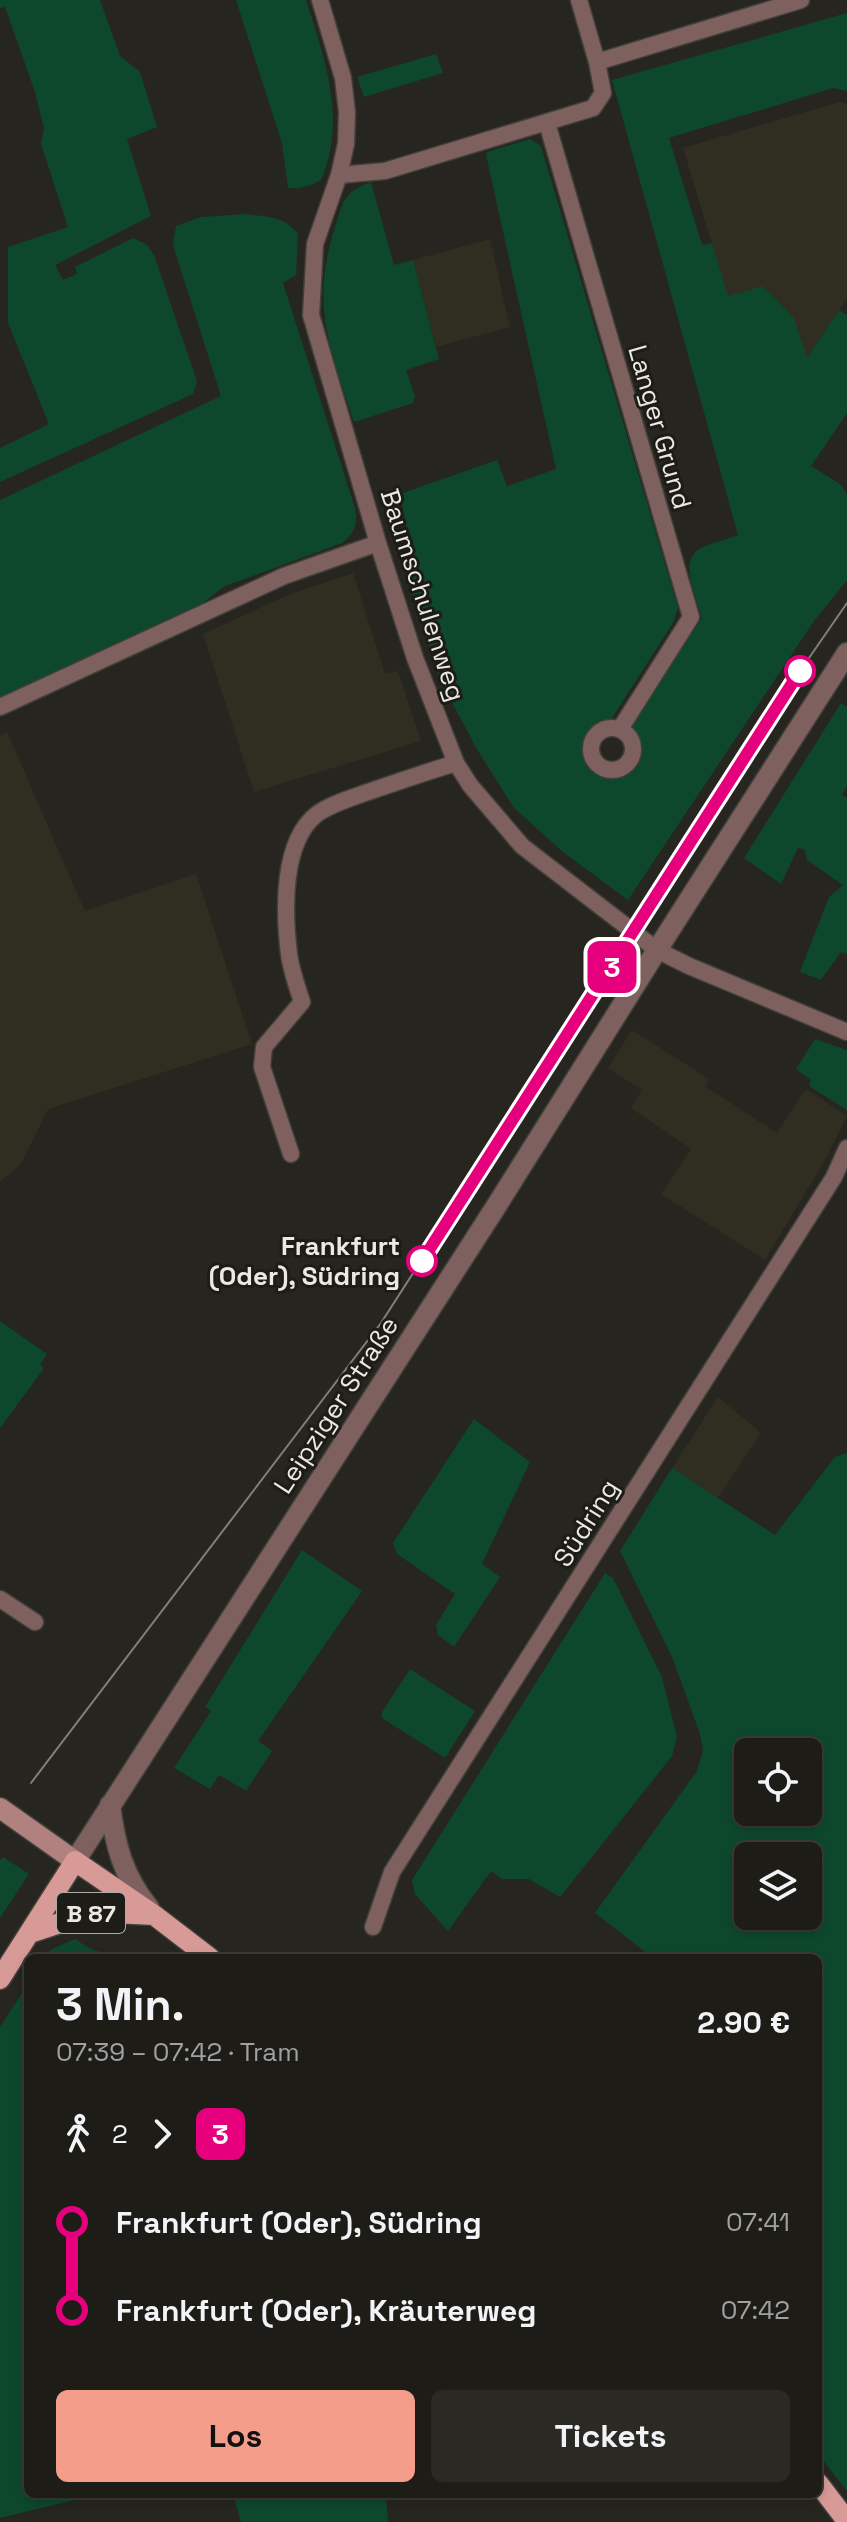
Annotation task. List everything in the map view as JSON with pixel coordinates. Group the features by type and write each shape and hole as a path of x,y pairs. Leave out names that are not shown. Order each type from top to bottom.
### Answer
{"main road":[{"path":"0,1808 75,1861"},
{"name":"B 87","path":"0,1979 75,1861 205,1954"},
{"name":"B 87","path":"30,1933 93,1912 154,1915"},
{"path":"822,2488 847,2521"}],"street":[{"name":"Baumschulenweg","path":"320,0 343,78 346,144 339,175 315,244 311,315 415,658 456,763 470,785 522,846 657,950"},
{"path":"339,175 385,171 593,108 603,93 579,0"},
{"path":"597,62 801,0"},
{"name":"Langer Grund","path":"547,123 691,617 620,729"},
{"path":"0,707 284,576 378,543"},
{"name":"Leipziger Straße","path":"75,1861 497,1205 657,950 840,680 847,653"},
{"path":"291,1154 262,1067 262,1055 273,1035 302,1002 289,957 286,922 289,872 294,849 304,827 318,813 347,799 456,763"},
{"path":"657,950 847,1032"},
{"name":"Südring","path":"373,1927 392,1872 834,1177 847,1148"},
{"path":"0,1599 35,1622"},
{"path":"110,1805 113,1835 133,1888 154,1915"}],"shaded area":[{"path":"839,102 847,104 847,298 807,359 728,297 683,148"},
{"path":"490,239 510,327 436,347 413,260"},
{"path":"353,573 385,674 398,671 421,741 254,792 203,634 288,595"},
{"path":"7,732 85,911 196,874 252,1044 48,1109 21,1164 0,1182 0,735"},
{"path":"632,1030 709,1079 705,1086 777,1133 806,1089 847,1116 824,1162 765,1260 661,1194 691,1149 631,1108 642,1090 608,1068"},
{"path":"718,1397 761,1433 718,1498 672,1468"}],"green space":[{"path":"0,0 100,0 120,56 140,72 157,127 127,139 151,216 55,265 63,280 77,274 75,267 133,238 147,245 154,255 197,381 193,394 0,482 0,448 49,424 8,323 8,247 68,227 41,144 44,128 35,92 5,7 0,8"},
{"path":"236,0 306,0 326,67 333,112 329,157 321,180 313,184 288,188 282,143"},
{"path":"847,13 847,91 833,88 669,138 702,245 712,243 728,296 763,286 794,318 807,358 839,310 847,315 847,413 811,466 840,484 847,494 847,580 814,621 628,900 563,852 514,808 478,751 440,680 408,581 408,534 400,494 497,460 507,486 556,469 486,155 487,152 530,139 541,146 678,608 673,623 610,721 595,731 586,744 591,763 599,772 617,774 632,766 637,753 637,738 632,724 702,618 691,580 690,561 701,548 738,535 612,80"},
{"path":"436,54 443,73 364,97 357,77"},
{"path":"371,182 394,265 413,260 439,359 406,370 415,396 413,403 354,422 326,326 324,280 343,204 354,190"},
{"path":"246,214 281,221 298,234 296,275 283,283 355,508 353,532 342,543 223,587 203,603 0,697 0,500 221,396 173,245 176,226 201,217"},
{"path":"841,703 847,707 847,786 842,795 847,798 847,954 841,952 821,980 800,972 829,897 843,885 807,860 805,850 798,848 781,884 744,858"},
{"path":"815,1039 847,1050 847,1110 809,1086 811,1080 796,1069"},
{"path":"0,1321 47,1354 40,1365 44,1368 0,1428"},
{"path":"474,1419 530,1462 482,1564 500,1577 454,1647 438,1635 436,1625 455,1594 397,1554 393,1543"},
{"path":"847,1453 847,2491 822,2459 822,1954 648,1954 595,1913 697,1771 703,1750 672,1657 620,1551 672,1468 775,1535 835,1457"},
{"path":"302,1550 362,1591 258,1741 272,1751 246,1791 219,1775 210,1789 174,1768 211,1711 205,1707"},
{"path":"605,1573 613,1578 662,1677 677,1737 672,1756 560,1897 529,1879 502,1879 491,1871 448,1931 415,1894 412,1880"},
{"path":"410,1669 475,1711 445,1758 382,1718 382,1712"},
{"path":"3,1857 29,1874 0,1918 0,1860"},
{"path":"75,1939 105,1954 48,1954"},
{"path":"24,1990 24,2498 82,2498 0,2518 0,2027"},
{"path":"234,2498 386,2498 388,2522 241,2522"}],"tram line":[{"path":"31,1783 381,1323 800,671 847,603"},
{"name":"3","path":"422,1261 800,671"}],"place":[{"name":"Frankfurt (Oder), Südring","path":"422,1261"}]}
